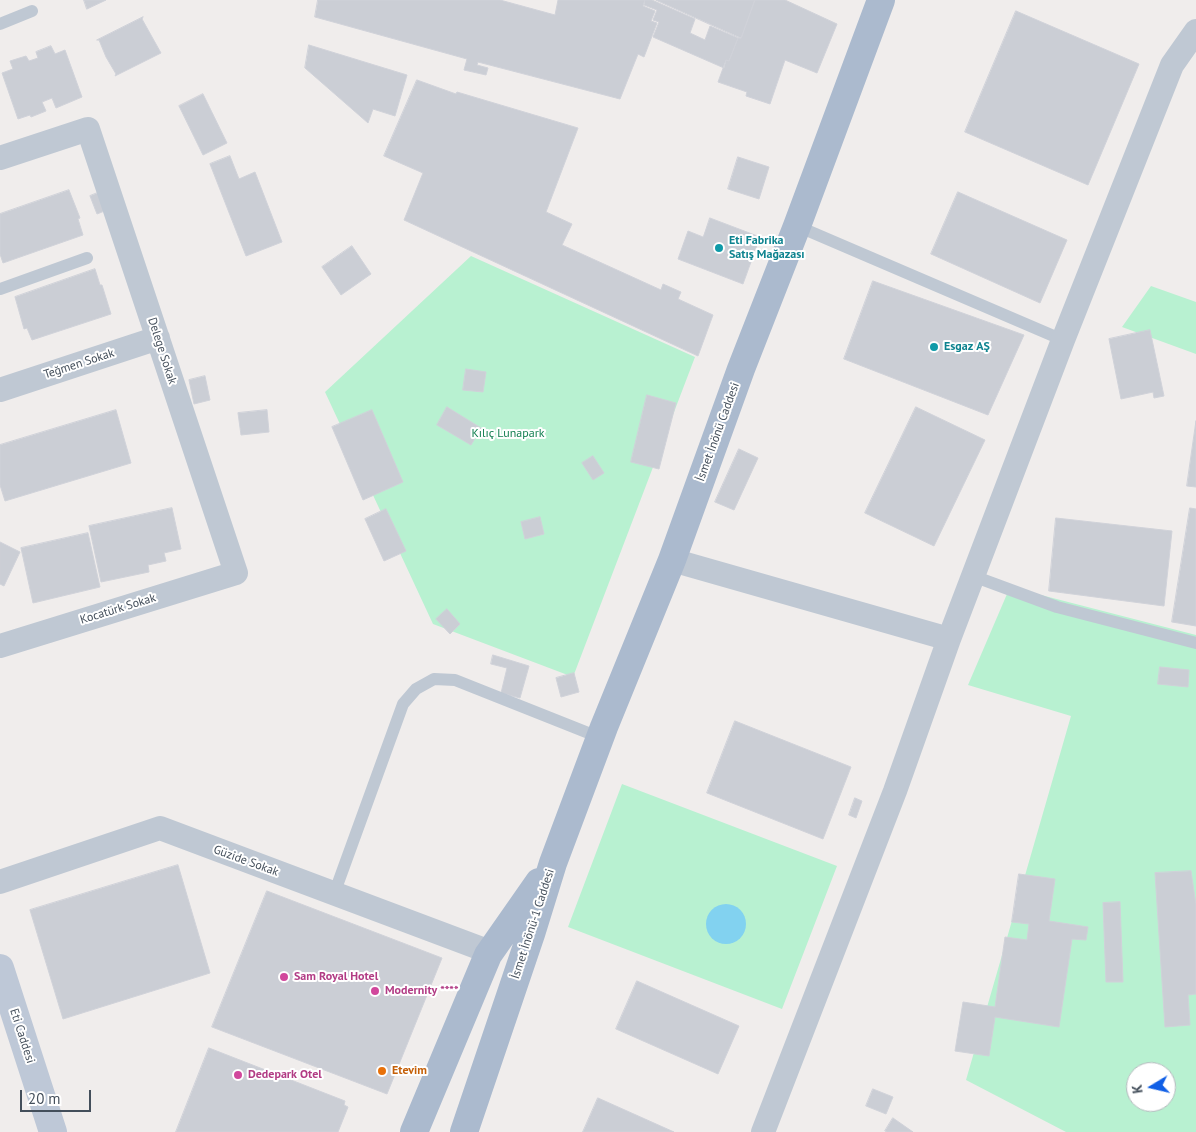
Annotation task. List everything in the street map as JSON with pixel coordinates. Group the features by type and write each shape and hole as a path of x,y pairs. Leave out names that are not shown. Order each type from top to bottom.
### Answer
{"main road":[{"name":"İsmet İnönü Caddesi","path":"553,863 604,727 672,560 741,369 797,226 881,0"},
{"name":"İsmet İnönü-1 Caddesi","path":"414,1132 490,952 553,863"},
{"name":"İsmet İnönü-1 Caddesi","path":"464,1132 553,863"},
{"name":"Eti Caddesi","path":"0,968 50,1131"}],"street":[{"path":"763,1132 895,791 949,639 1063,340 1172,64 1196,31"},
{"name":"Delege Sokak","path":"0,158 88,129 236,573"},
{"name":"Teğmen Sokak","path":"0,390 158,338"},
{"path":"672,560 949,639"},
{"name":"Kocatürk Sokak","path":"0,646 236,573"},
{"name":"Güzide Sokak","path":"0,882 160,828 490,952"}],"lane":[{"path":"0,24 32,11"},
{"path":"797,226 1063,340"},
{"path":"0,289 87,258"},
{"path":"973,576 1057,607 1196,642"},
{"path":"334,894 403,704 416,689 434,679 455,680 601,738"}],"green space":[{"name":"Kılıç Lunapark","path":"471,256 695,357 573,677 433,624 325,392"},
{"path":"1151,286 1196,302 1196,354 1122,327"},
{"path":"1010,587 1196,635 1196,1132 1066,1132 966,1080 1071,716 968,685"},
{"path":"622,784 837,866 782,1009 568,927"}],"water":[{"path":"722,904 730,904 737,907 743,913 746,924 743,935 737,941 730,944 722,944 715,941 709,935 706,928 706,920 709,913 715,907"}],"building":[{"path":"84,0 106,0 87,9"},
{"path":"318,0 500,0 555,15 558,0 645,0 643,6 655,11 651,21 657,23 644,57 638,54 620,99 478,62 477,65 488,68 486,75 464,70 467,59 315,17"},
{"path":"645,0 652,0 695,19 690,33 705,40 710,26 738,38 729,61 726,60 724,68 653,37 659,22 653,20 657,10 644,5"},
{"path":"656,0 755,0 741,38"},
{"path":"755,0 785,0 837,24 817,73 785,60 770,104 746,96 747,92 718,82 726,60 729,61 738,38 741,38"},
{"path":"1016,11 1139,64 1088,185 965,132"},
{"path":"143,17 142,19 161,53 115,76 116,74 99,40 97,40"},
{"path":"309,45 407,75 395,116 373,109 368,123 305,68"},
{"path":"51,46 55,54 65,50 82,97 56,108 52,98 42,102 46,111 31,117 30,115 18,119 2,73 13,69 10,61 26,56 29,61 38,58 36,52"},
{"path":"417,80 456,94 457,92 578,128 546,212 572,224 562,245 661,290 663,284 681,292 678,299 713,315 698,356 404,220 423,173 384,156"},
{"path":"203,94 227,143 203,155 179,106"},
{"path":"230,156 239,179 255,172 282,242 246,256 210,164"},
{"path":"738,157 769,167 759,199 728,189"},
{"path":"69,190 80,218 78,219 83,235 3,263 0,254 0,214"},
{"path":"100,192 107,210 97,214 90,196"},
{"path":"958,192 1067,240 1040,303 931,254"},
{"name":"Eti Fabrika Satış Mağazası","path":"710,218 760,237 743,284 678,259 688,231 703,237"},
{"path":"352,246 371,274 341,295 322,267"},
{"path":"95,269 111,314 32,340 27,328 24,329 15,297"},
{"name":"Esgaz AŞ","path":"873,281 1024,335 988,415 844,359"},
{"path":"1150,330 1164,396 1154,398 1153,392 1121,399 1109,339"},
{"path":"466,369 486,372 483,392 463,390"},
{"path":"205,376 210,400 194,404 189,380"},
{"path":"647,395 676,403 659,469 631,462"},
{"path":"447,407 481,428 471,445 437,425"},
{"path":"916,407 985,440 934,546 865,513"},
{"path":"116,410 131,463 5,501 0,485 0,445"},
{"path":"267,410 269,432 241,435 238,413"},
{"path":"372,410 403,482 363,500 332,427"},
{"path":"1196,421 1196,487 1187,486"},
{"path":"739,449 758,458 734,510 715,502"},
{"path":"593,456 604,473 593,480 582,463"},
{"path":"172,508 181,549 164,553 166,561 148,565 149,572 101,582 89,526"},
{"path":"1190,508 1196,509 1196,626 1172,622"},
{"path":"386,509 406,551 384,561 365,519"},
{"path":"540,517 544,534 525,539 521,522"},
{"path":"1056,518 1172,531 1164,606 1049,591"},
{"path":"88,533 100,587 33,603 21,548"},
{"path":"0,542 20,552 4,586 0,584"},
{"path":"447,609 460,624 450,634 436,619"},
{"path":"493,655 529,666 520,698 501,693 507,668 491,664"},
{"path":"1160,667 1189,670 1188,687 1158,684"},
{"path":"574,673 579,692 561,697 556,678"},
{"path":"735,721 851,767 823,839 707,793"},
{"path":"855,798 862,801 856,818 849,815"},
{"path":"178,865 210,973 63,1019 30,910"},
{"path":"1191,871 1196,905 1196,994 1188,995 1190,1025 1165,1027 1155,873"},
{"path":"1019,874 1055,879 1049,921 1088,927 1086,940 1072,939 1059,1027 995,1017 989,1056 955,1051 963,1002 995,1007 1005,937 1027,940 1029,924 1012,922"},
{"path":"267,891 442,958 387,1094 212,1027"},
{"path":"1120,902 1123,982 1106,982 1103,903"},
{"path":"637,981 739,1026 718,1074 616,1029"},
{"name":"Dedepark Otel","path":"209,1048 345,1101 344,1105 348,1107 338,1132 176,1132"},
{"path":"873,1089 893,1097 886,1114 866,1106"},
{"path":"598,1098 674,1132 583,1132"},
{"path":"893,1118 913,1132 885,1131"}],"place":[{"name":"Eti Fabrika Satış Mağazası","path":"719,248"},
{"name":"Esgaz AŞ","path":"934,347"},
{"name":"Sam Royal Hotel","path":"284,977"},
{"name":"Modernity ****","path":"375,991"},
{"name":"Etevim","path":"382,1071"},
{"name":"Dedepark Otel","path":"238,1075"}]}
